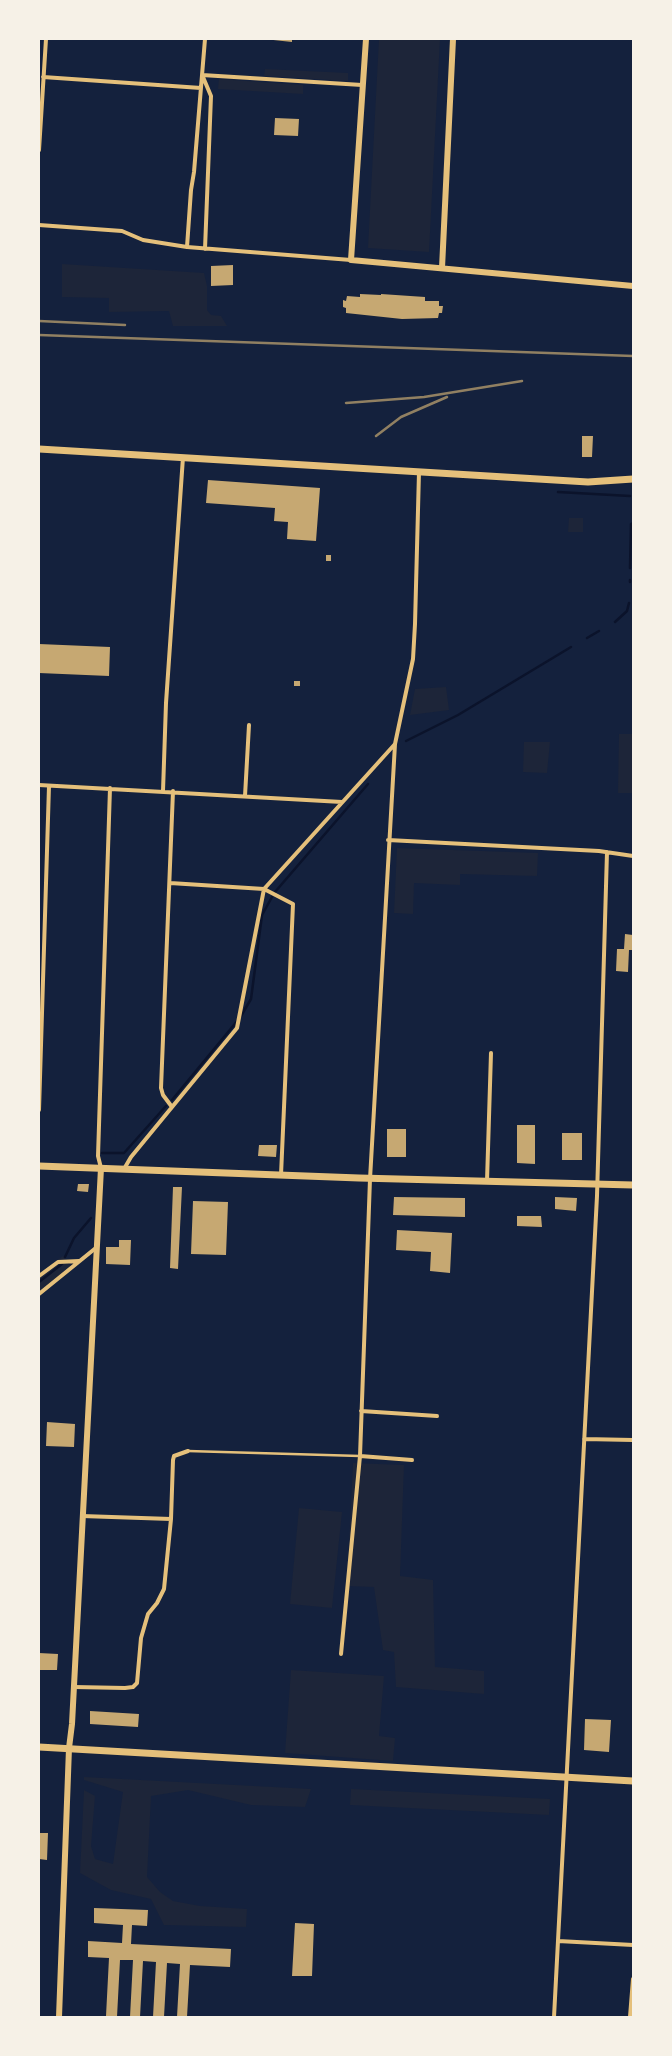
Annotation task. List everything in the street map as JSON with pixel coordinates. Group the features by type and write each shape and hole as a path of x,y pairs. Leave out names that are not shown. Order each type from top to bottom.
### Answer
{"main road":[{"path":"39,449 588,482 633,479"},
{"path":"39,1166 370,1179 598,1183 633,1185"},
{"path":"39,1747 633,1781"}],"street":[{"path":"39,150 46,39"},
{"path":"187,248 205,39"},
{"path":"351,260 366,39"},
{"path":"442,268 453,39"},
{"path":"202,75 362,85"},
{"path":"202,75 212,96 205,249"},
{"path":"43,77 201,88"},
{"path":"39,225 122,231 143,240 187,248 351,260 633,286"},
{"path":"163,791 166,703 183,457"},
{"path":"341,1654 360,1456 370,1179 388,840 395,744 412,659 419,472"},
{"path":"245,796 249,726"},
{"path":"124,1170 131,1157 237,1028 264,889 395,744"},
{"path":"39,785 173,791 342,802"},
{"path":"39,1110 49,786"},
{"path":"59,2017 69,1748 74,1687 101,1168 98,1156 110,788"},
{"path":"172,1107 163,1095 162,1088 173,791"},
{"path":"388,840 606,852 633,856"},
{"path":"554,2017 598,1183 606,852"},
{"path":"170,883 264,889 293,904 281,1175"},
{"path":"487,1181 491,1053"},
{"path":"39,1294 97,1247"},
{"path":"39,1276 58,1262 79,1261"},
{"path":"361,1411 437,1416"},
{"path":"584,1439 633,1440"},
{"path":"74,1687 125,1688 133,1687 137,1683 141,1638 148,1614 157,1603 164,1589 171,1519 173,1460 174,1456 188,1451"},
{"path":"360,1456 412,1460"},
{"path":"82,1516 171,1519"},
{"path":"558,1941 633,1945"},
{"path":"630,2017 633,1979"}],"lane":[{"path":"188,1451 360,1456"}],"shaded area":[{"path":"379,39 440,39 429,252 368,248"},
{"path":"265,69 348,73 348,81 264,76"},
{"path":"219,79 303,85 303,94 218,89"},
{"path":"62,264 204,273 207,286 207,310 211,315 221,316 227,326 173,326 169,311 109,312 109,298 62,297"},
{"path":"569,518 583,518 583,532 568,532"},
{"path":"446,687 449,710 410,715 415,689"},
{"path":"619,734 633,734 633,793 618,793"},
{"path":"524,742 550,742 547,773 523,772"},
{"path":"397,848 538,853 537,876 460,874 460,885 414,883 413,914 394,913"},
{"path":"63,1256 71,1267 39,1291 39,1274"},
{"path":"353,1463 404,1465 400,1576 433,1580 435,1667 484,1671 484,1694 396,1687 394,1652 383,1650 374,1587 347,1586"},
{"path":"299,1508 342,1512 332,1608 290,1604"},
{"path":"291,1670 384,1676 379,1736 395,1738 393,1761 285,1753"},
{"path":"84,1777 311,1789 305,1807 251,1805 188,1790 151,1796 147,1877 160,1892 173,1901 200,1906 247,1909 246,1927 164,1925 151,1899 111,1890 80,1873 84,1790 95,1796 91,1846 95,1859 113,1864 123,1792 84,1780"},
{"path":"351,1789 550,1799 549,1815 350,1805"}],"building":[{"path":"264,39 292,39 292,42"},
{"path":"275,118 299,119 298,136 274,135"},
{"path":"233,265 233,285 211,286 211,266"},
{"path":"360,294 425,297 425,301 439,301 439,306 443,306 442,313 439,313 438,318 402,319 346,313 346,308 343,307 343,300 346,301 347,296 360,297"},
{"path":"582,436 593,436 592,457 582,457"},
{"path":"208,480 320,488 316,541 287,539 288,522 274,521 275,508 206,503"},
{"path":"326,555 331,555 331,561 326,561"},
{"path":"39,644 110,647 109,676 39,673"},
{"path":"294,681 300,681 300,686 294,686"},
{"path":"625,934 633,935 633,950 629,950 628,972 616,971 617,949 624,949"},
{"path":"517,1125 535,1125 535,1164 517,1163"},
{"path":"387,1129 406,1129 406,1157 387,1157"},
{"path":"562,1133 582,1133 582,1160 562,1160"},
{"path":"259,1145 277,1145 276,1157 258,1156"},
{"path":"78,1184 89,1184 88,1192 77,1191"},
{"path":"173,1187 182,1187 178,1269 170,1268"},
{"path":"394,1197 465,1198 465,1217 393,1215"},
{"path":"555,1197 577,1198 576,1211 555,1209"},
{"path":"193,1201 228,1202 226,1255 191,1254"},
{"path":"517,1216 541,1216 542,1227 517,1226"},
{"path":"397,1230 452,1233 450,1273 430,1271 431,1252 396,1250"},
{"path":"119,1240 131,1240 130,1265 106,1264 106,1247 119,1247"},
{"path":"47,1422 75,1424 74,1447 46,1446"},
{"path":"39,1653 58,1654 57,1670 39,1670"},
{"path":"90,1711 139,1714 138,1727 90,1724"},
{"path":"585,1719 611,1720 609,1752 584,1750"},
{"path":"39,1833 48,1833 47,1860 39,1859"},
{"path":"94,1908 148,1910 147,1926 132,1925 131,1944 231,1949 230,1967 190,1965 187,2017 177,2017 180,1964 167,1963 164,2017 153,2017 156,1962 143,1961 140,2017 130,2017 133,1960 120,1960 117,2017 106,2016 109,1958 88,1957 88,1941 122,1943 123,1925 94,1923"},
{"path":"295,1923 314,1924 312,1976 292,1976"}],"waterway":[{"path":"558,492 630,496"},
{"path":"630,568 631,524 633,523"},
{"path":"615,622 627,611 629,603"},
{"path":"587,638 599,631"},
{"path":"406,741 458,715 571,647"},
{"path":"275,892 368,784"},
{"path":"241,1016 251,999 262,915 272,897"},
{"path":"172,1100 238,1020"},
{"path":"102,1153 124,1153 166,1106"},
{"path":"65,1257 74,1238 91,1218"},
{"path":"39,1282 62,1264"}],"railway":[{"path":"39,321 125,325"},
{"path":"39,335 633,356"},
{"path":"346,403 424,397 522,381"},
{"path":"376,436 401,417 447,397"}]}
